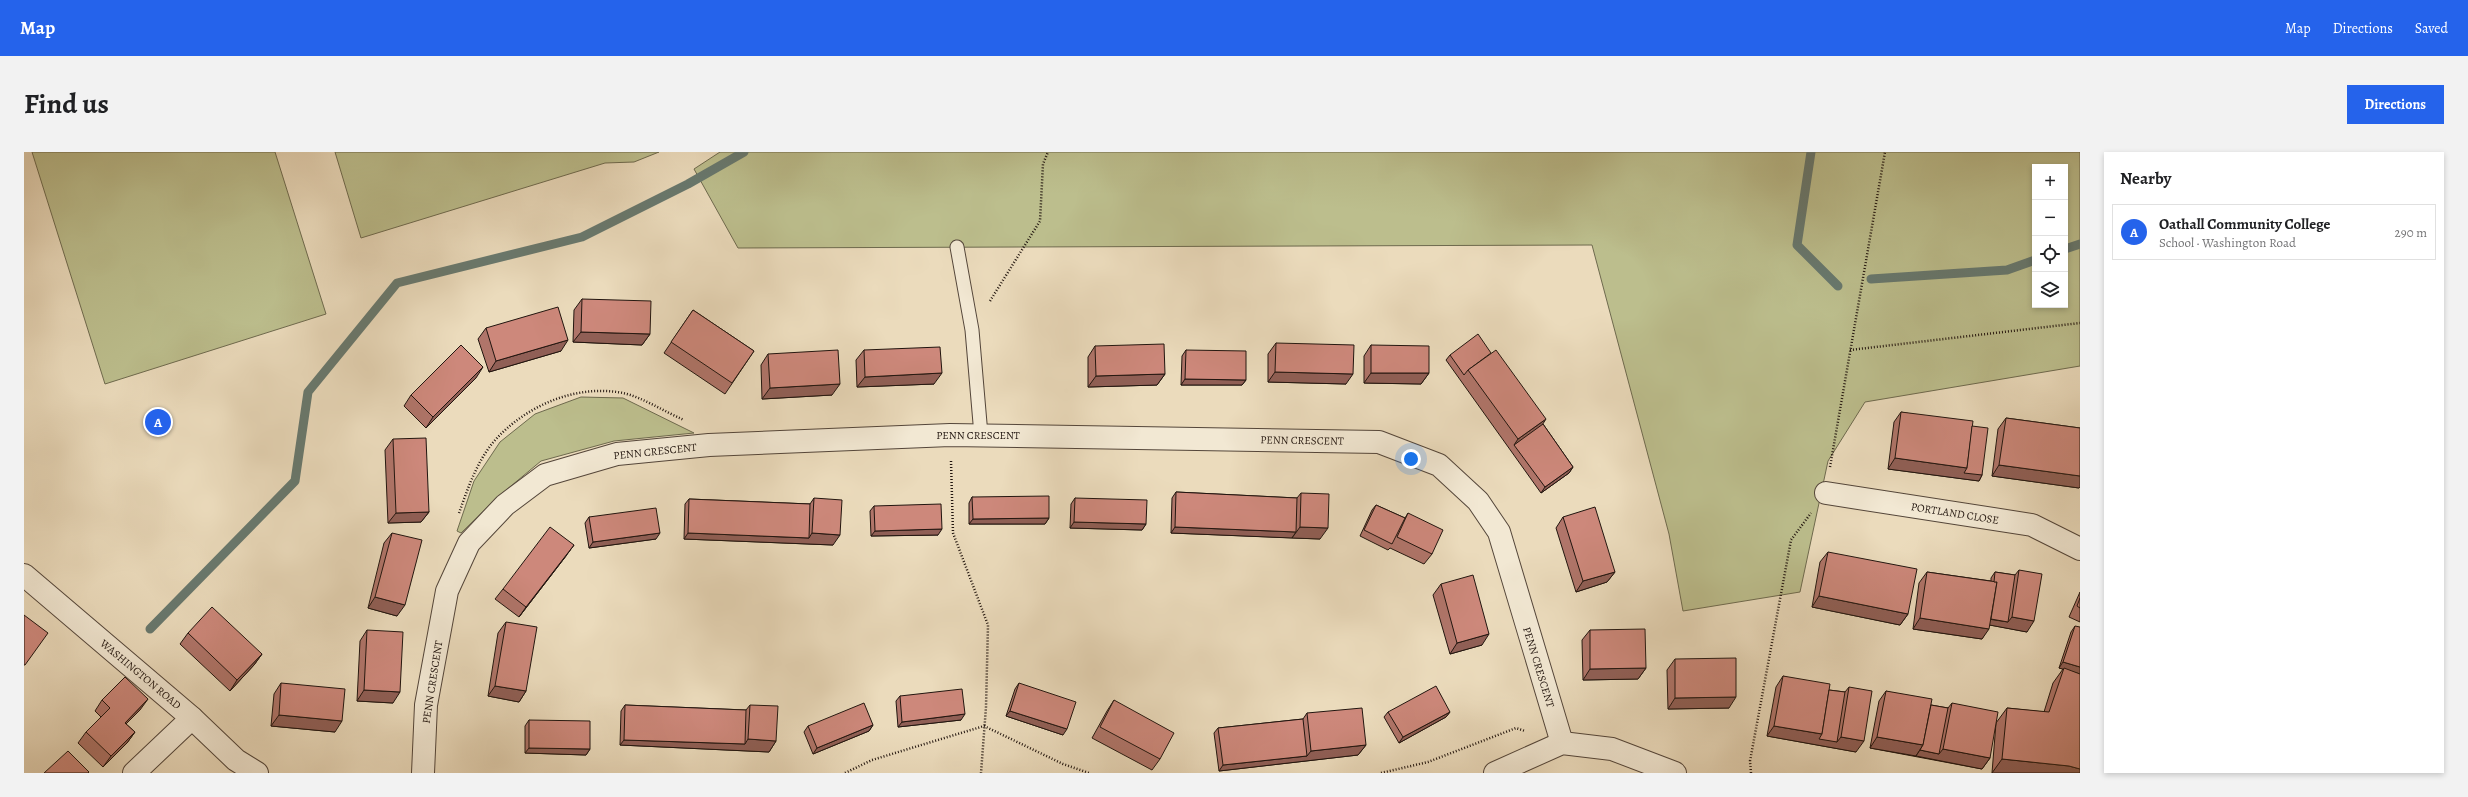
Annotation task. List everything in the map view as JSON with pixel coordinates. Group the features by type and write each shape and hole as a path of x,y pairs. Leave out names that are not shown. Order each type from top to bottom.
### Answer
{"street":[{"name":"PENN CRESCENT","path":"423,773 426,705 447,591 469,543 505,505 546,475 616,454 708,445 950,435 1379,442 1439,465 1478,501 1499,532 1562,743"},
{"name":"PORTLAND CLOSE","path":"1826,493 2032,525 2080,549"},
{"name":"WASHINGTON ROAD","path":"24,575 192,718 236,760 256,773"},
{"path":"134,773 192,718"},
{"path":"1495,773 1562,743 1612,749 1675,773"}],"lane":[{"path":"956,247 972,330 980,435"}],"path":[{"path":"972,330 1040,222 1043,164 1048,152"},
{"path":"1751,773 1750,761 1792,540 1826,493 1885,152"},
{"path":"1850,350 2080,323"},
{"path":"469,543 453,532 471,478 496,438 532,409 581,391 623,393 707,429 708,445"},
{"path":"950,435 953,533 988,625 984,726 980,773"},
{"path":"845,773 872,760 984,726 1063,764 1089,773"},
{"path":"1381,773 1428,762 1516,728 1562,743"}],"green space":[{"path":"32,152 275,152 326,314 105,384"},
{"path":"335,152 659,152 634,162 605,163 361,238"},
{"path":"720,152 2080,152 2080,366 1865,402 1828,461 1800,592 1683,611 1669,534 1592,245 738,248 694,169"},
{"path":"581,397 623,398 694,433 614,441 541,461 499,496 461,533 457,531 474,481 500,442 535,414"}],"building":[{"path":"582,299 651,301 650,334 581,332"},
{"path":"558,307 568,340 496,361 486,328"},
{"path":"693,310 754,351 732,383 671,342"},
{"path":"1478,334 1491,353 1468,370 1464,375 1450,355"},
{"path":"1276,343 1354,345 1353,374 1275,372"},
{"path":"1164,344 1165,374 1096,376 1095,346"},
{"path":"461,345 483,367 433,417 411,395"},
{"path":"1371,345 1429,346 1429,373 1371,373"},
{"path":"940,347 942,373 865,377 864,350"},
{"path":"838,350 840,384 770,388 768,354"},
{"path":"1186,350 1246,351 1246,380 1185,379"},
{"path":"1496,350 1546,419 1518,439 1468,370"},
{"path":"1901,412 1973,421 1967,468 1895,458"},
{"path":"2006,418 2080,428 2080,476 1999,465"},
{"path":"1543,424 1573,467 1545,487 1514,445"},
{"path":"1972,426 1988,428 1982,475 1964,473 1967,468"},
{"path":"426,438 429,512 396,513 393,439"},
{"path":"1176,492 1297,498 1296,532 1175,527"},
{"path":"1301,493 1329,494 1328,528 1300,527"},
{"path":"1049,496 1049,518 973,519 972,497"},
{"path":"814,498 842,500 840,535 812,533"},
{"path":"1075,498 1147,500 1146,524 1074,522"},
{"path":"689,499 810,504 809,538 688,533"},
{"path":"941,504 942,529 875,531 874,506"},
{"path":"1376,505 1405,518 1392,544 1364,530"},
{"path":"1595,507 1615,572 1583,581 1563,517"},
{"path":"656,508 660,533 593,542 589,517"},
{"path":"1408,513 1443,530 1432,554 1397,537"},
{"path":"550,527 574,545 526,607 503,589"},
{"path":"392,533 422,540 405,605 375,597"},
{"path":"1828,552 1917,569 1908,614 1819,596"},
{"path":"2019,570 2042,574 2034,621 2012,617"},
{"path":"1927,572 1997,582 1989,629 1920,618"},
{"path":"1995,572 2015,575 2008,622 1991,619 1997,582 1994,582"},
{"path":"1473,575 1489,634 1457,643 1441,584"},
{"path":"2080,598 2080,608 2077,606"},
{"path":"212,607 262,654 237,680 188,633"},
{"path":"24,615 48,633 25,665 24,665"},
{"path":"506,622 537,627 526,691 495,686"},
{"path":"2075,626 2080,627 2080,667 2063,662"},
{"path":"1645,629 1646,668 1590,669 1590,630"},
{"path":"367,630 403,632 400,692 364,690"},
{"path":"1736,658 1736,697 1675,698 1675,659"},
{"path":"2064,668 2080,674 2080,769 2069,766 2002,759 2007,708 2049,712"},
{"path":"1783,676 1830,684 1822,734 1774,726"},
{"path":"125,677 148,699 125,723 135,732 111,756 86,732 110,708 102,700"},
{"path":"281,683 345,689 342,721 279,715"},
{"path":"1019,683 1076,702 1067,729 1010,711"},
{"path":"1436,686 1450,712 1403,737 1388,712"},
{"path":"1849,687 1872,691 1864,741 1841,737"},
{"path":"962,689 965,714 902,722 900,696"},
{"path":"1829,690 1845,692 1837,742 1819,739 1822,734"},
{"path":"1886,691 1932,699 1923,745 1877,737"},
{"path":"1114,700 1174,733 1160,759 1100,727"},
{"path":"864,703 873,725 817,748 808,726"},
{"path":"1952,703 1998,712 1990,758 1943,749"},
{"path":"625,705 746,710 745,744 624,740"},
{"path":"750,705 778,706 776,741 748,739"},
{"path":"1931,705 1948,708 1939,754 1920,750 1923,745"},
{"path":"1362,708 1366,745 1311,751 1307,713"},
{"path":"1303,719 1307,756 1223,765 1218,728"},
{"path":"529,720 590,721 590,749 529,748"},
{"path":"68,751 89,772 88,773 44,773"}],"waterway":[{"path":"150,629 295,481 308,392 397,283 582,237 688,184 744,152"},
{"path":"1811,152 1797,245 1838,286"},
{"path":"2068,248 2080,244"},
{"path":"1871,279 2007,270 2032,261"}],"place":[{"name":"Oathall Community College","path":"158,422"}]}
